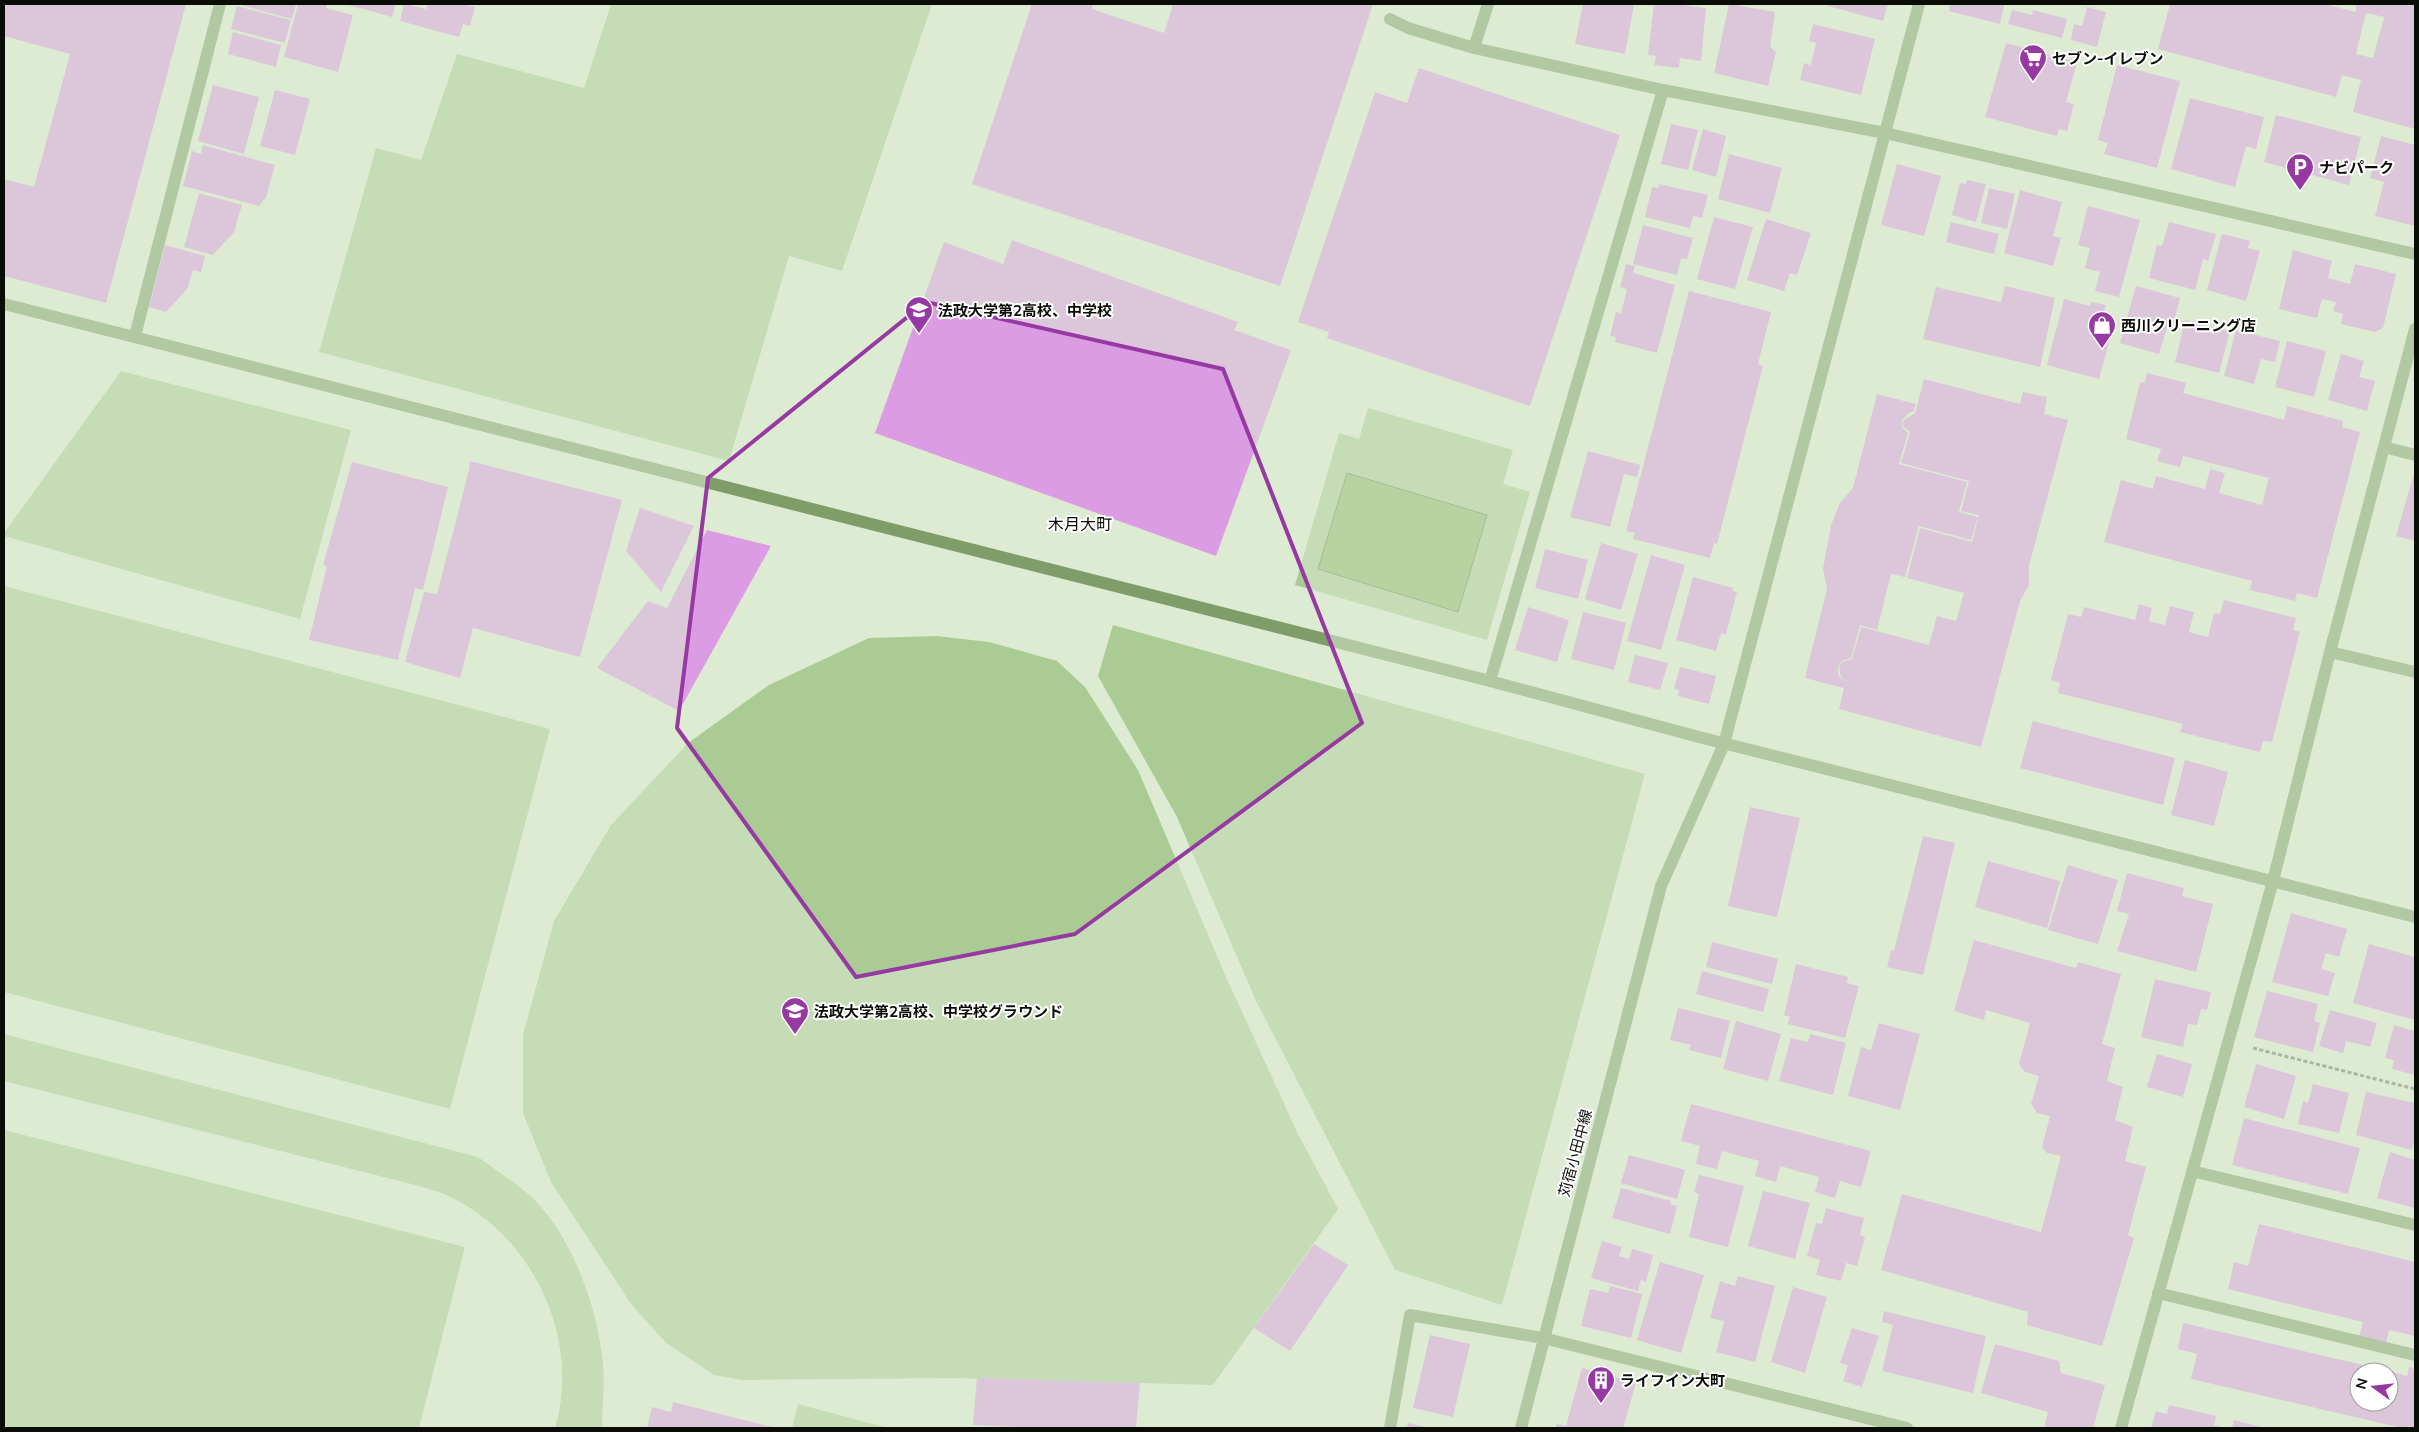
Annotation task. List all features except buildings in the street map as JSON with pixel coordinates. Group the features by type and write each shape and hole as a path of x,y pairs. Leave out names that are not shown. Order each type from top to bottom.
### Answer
{"street":[{"path":"135,336 220,4"},
{"path":"1474,48 1488,4"},
{"name":"苅宿小田中線","path":"1520,1428 1661,886 1724,744 1919,4"},
{"path":"1390,19 1408,28 1474,48 1663,90 1885,133 2415,254"},
{"path":"1490,682 1663,90"},
{"path":"4,304 1490,682 1724,744 2415,917"},
{"path":"2121,1428 2274,881 2330,652 2415,329"},
{"path":"2384,447 2415,455"},
{"path":"2330,652 2415,672"},
{"path":"2192,1171 2415,1225"},
{"path":"2158,1293 2415,1355"},
{"path":"1390,1428 1410,1315 1543,1338 1907,1428"}],"path":[{"path":"2228,1041 2415,1089"}],"highlighted area":[{"path":"926,302 1223,369 1362,723 1075,934 856,977 677,728 708,478"}],"shaded area":[{"path":"611,4 932,4 842,271 789,256 729,461 319,352 376,148 421,160 457,54 584,88"},
{"path":"121,371 351,430 300,619 4,536 4,533"},
{"path":"1368,408 1513,450 1503,484 1530,492 1487,640 1295,585 1339,433 1359,439"},
{"path":"1347,473 1487,515 1458,612 1318,569"},
{"path":"4,586 550,729 450,1109 4,992"},
{"path":"1113,625 1645,774 1502,1305 1395,1270 1256,1001 1177,817 1098,676"},
{"path":"936,636 989,642 1057,661 1085,687 1138,770 1226,977 1298,1134 1338,1209 1213,1385 954,1378 741,1380 714,1375 666,1343 631,1304 551,1182 523,1113 523,1035 554,921 611,825 688,743 769,685 869,638"},
{"path":"4,1034 478,1157 521,1188 543,1209 557,1228 580,1272 595,1319 600,1342 604,1372 602,1428 555,1428 562,1393 561,1358 555,1324 542,1291 524,1261 502,1234 475,1211 437,1191 4,1081"},
{"path":"4,1130 465,1247 419,1428 4,1428"},
{"path":"798,1404 888,1428 792,1428"}],"place":[{"name":"セブン-イレブン","path":"2033,82"},
{"name":"ナビパーク","path":"2300,191"},
{"name":"法政大学第2高校、中学校","path":"919,334"},
{"name":"西川クリーニング店","path":"2102,349"},
{"name":"法政大学第2高校、中学校グラウンド","path":"795,1035"},
{"name":"ライフイン大町","path":"1601,1404"}],"district":[{"name":"木月大町","path":"1080,524"}]}
